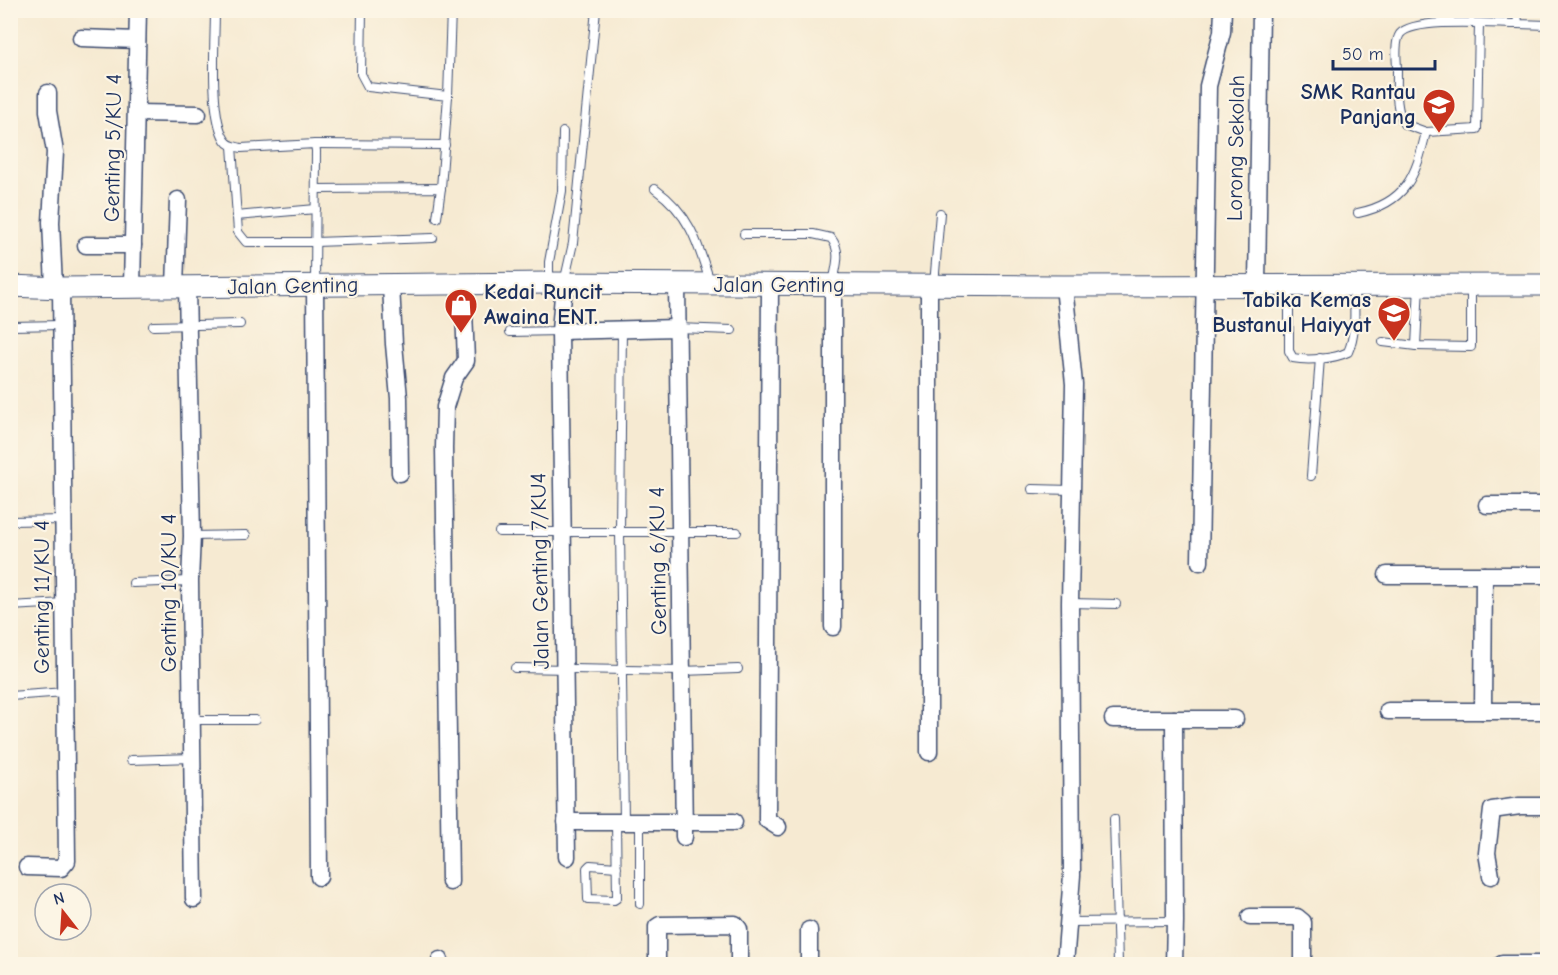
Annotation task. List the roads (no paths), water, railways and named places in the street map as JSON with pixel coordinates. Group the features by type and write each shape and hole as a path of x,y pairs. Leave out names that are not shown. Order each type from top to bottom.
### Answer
{"street":[{"name":"Genting 5/KU 4","path":"132,287 138,10"},
{"path":"1200,562 1208,86 1222,32 1223,10"},
{"name":"Lorong Sekolah","path":"1257,285 1260,10"},
{"path":"81,38 137,40"},
{"name":"Genting 11/KU 4","path":"27,867 61,868 67,861 61,325 51,222 56,152 48,111 48,93"},
{"path":"136,113 198,114"},
{"name":"Genting 10/KU 4","path":"178,200 181,287 187,327 192,536 190,581 194,899"},
{"path":"86,245 133,245"},
{"name":"Jalan Genting","path":"10,286 58,288 557,284 1548,285"},
{"name":"Jalan Genting 7/KU4","path":"557,284 560,331 567,857"},
{"path":"315,285 319,877"},
{"path":"391,285 399,398 400,473"},
{"path":"450,882 444,448 445,407 454,378 466,361 464,285"},
{"name":"Genting 6/KU 4","path":"676,285 684,830"},
{"path":"770,285 767,820 778,827"},
{"path":"832,285 833,627"},
{"path":"929,753 932,286"},
{"path":"1064,286 1074,384 1070,603 1072,875 1065,964"},
{"path":"560,331 677,328"},
{"path":"1487,505 1548,505"},
{"path":"1387,575 1548,575"},
{"path":"1483,711 1484,575"},
{"path":"1388,711 1548,711"},
{"path":"1113,719 1235,719"},
{"path":"1174,719 1174,964"},
{"path":"1491,876 1487,853 1492,810 1520,806 1548,806"},
{"path":"566,822 627,822 684,830 734,822"},
{"path":"1250,916 1297,917 1303,922 1303,964"},
{"path":"657,964 657,927 660,925 735,924 739,929 739,964"},
{"path":"809,930 809,964"},
{"path":"1502,964 1548,964"}],"lane":[{"path":"215,10 215,86 219,128 226,142 232,146 241,148 315,144 445,145"},
{"path":"362,10 361,74 368,87 448,96"},
{"path":"437,218 445,145 451,10"},
{"path":"557,284 573,243 596,10"},
{"path":"1517,10 1518,24"},
{"path":"1479,24 1477,129 1426,132 1404,124 1399,114 1396,89 1397,46 1400,34 1410,27 1443,22 1548,25"},
{"path":"557,284 549,262 562,191 563,132"},
{"path":"1358,213 1373,210 1402,193 1410,181 1426,132"},
{"path":"315,144 315,285"},
{"path":"232,146 238,232 246,242 433,238"},
{"path":"316,189 441,188"},
{"path":"655,189 671,201 687,221 704,261 711,285"},
{"path":"236,216 315,209"},
{"path":"932,286 940,213"},
{"path":"744,234 813,234 831,238 836,244 838,254 832,285"},
{"path":"1289,285 1289,351 1293,358 1320,358 1348,352 1352,342 1354,323 1354,285"},
{"path":"1416,346 1419,285"},
{"path":"1383,342 1416,346 1471,347 1471,285"},
{"path":"153,326 240,324"},
{"path":"12,326 61,325"},
{"path":"677,328 732,330"},
{"path":"622,329 620,532 622,669 627,822 640,904"},
{"path":"510,332 560,331"},
{"path":"1311,476 1320,358"},
{"path":"1032,489 1072,490"},
{"path":"10,521 64,520"},
{"path":"499,532 737,532"},
{"path":"192,536 246,535"},
{"path":"133,584 190,581"},
{"path":"10,606 65,603"},
{"path":"1070,603 1116,604"},
{"path":"515,669 682,671 738,669"},
{"path":"10,696 65,692"},
{"path":"192,720 255,720"},
{"path":"131,760 192,758"},
{"path":"1114,819 1118,964"},
{"path":"617,867 590,865 587,868 588,899 614,900 617,898 617,867 627,822"},
{"path":"1068,922 1175,921"},
{"path":"1224,964 1234,964"}],"place":[{"name":"SMK Rantau Panjang","path":"1439,134"},
{"name":"Kedai Runcit Awaina ENT.","path":"461,334"},
{"name":"Tabika Kemas Bustanul Haiyyat","path":"1394,342"}]}
